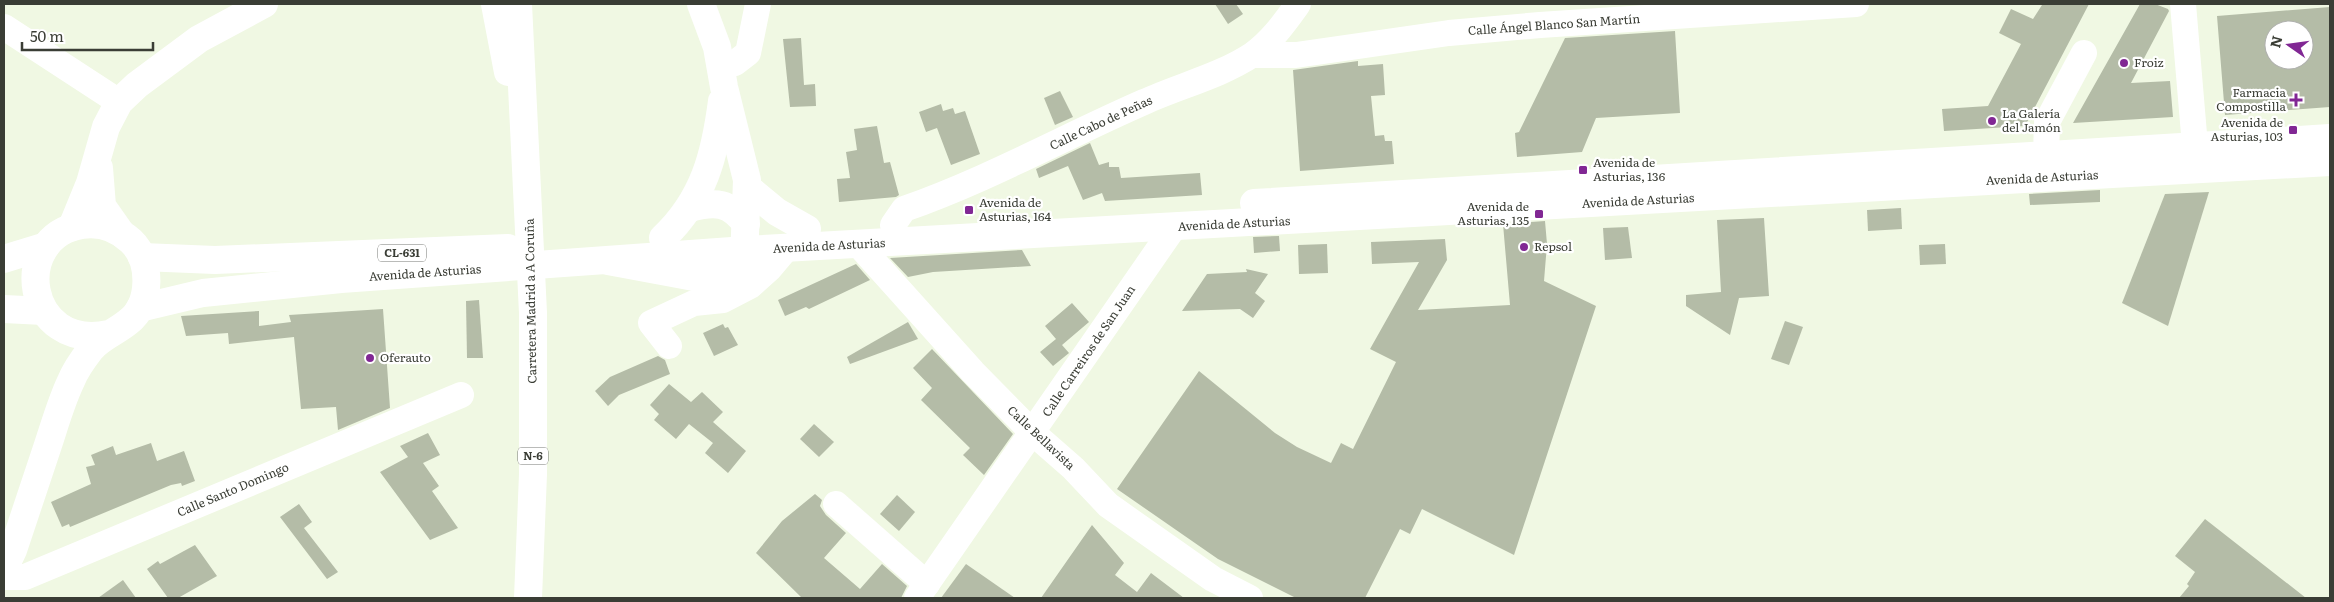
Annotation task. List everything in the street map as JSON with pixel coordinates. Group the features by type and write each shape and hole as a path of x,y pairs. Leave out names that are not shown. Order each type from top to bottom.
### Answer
{"main road":[{"path":"72,227 90,183 106,127 119,102 137,84 199,39 264,4"},
{"path":"495,4 528,194"},
{"name":"Carretera Madrid a A Coruña","path":"518,4 533,313 533,474 528,598"},
{"path":"528,194 533,126 534,4"},
{"name":"Avenida de Asturias","path":"140,308 203,293 242,289 360,278 608,261 694,277 722,279 735,274 744,261 748,188 712,29 701,4"},
{"path":"663,238 690,208 713,155 723,77"},
{"name":"Avenida de Asturias","path":"142,257 215,260 451,251 746,235 807,229 893,226 2330,138"},
{"path":"98,154 102,206 121,233"},
{"name":"Avenida de Asturias","path":"746,235 786,249 2330,162"},
{"path":"748,188 777,212 807,229"},
{"path":"690,208 707,204 720,204 733,208 746,235"},
{"path":"4,569 13,550 71,380 92,349 109,334 129,322 140,308 147,285 146,268 142,257 133,243 121,233 108,226 94,224 72,227 58,234 46,246 36,267 35,288 69,352 71,380"},
{"path":"4,259 46,246"},
{"path":"4,309 53,320 85,336 109,334"}],"street":[{"path":"723,77 735,63 748,54 758,4"},
{"name":"Calle Cabo de Peñas","path":"893,226 904,209 1049,147 1144,102 1225,68 1253,54 1278,31 1298,4"},
{"name":"Calle Ángel Blanco San Martín","path":"1253,54 1296,55 1449,33 1540,25 1856,4"},
{"path":"2183,4 2194,146"},
{"path":"4,27 119,102"},
{"path":"2046,155 2047,122 2084,53"},
{"name":"Calle Carreiros de San Juan","path":"922,591 1033,434 1174,227"},
{"name":"Calle Bellavista","path":"858,244 972,372 1033,434 1074,468 1108,505 1213,579 1250,598"},
{"path":"669,346 651,323 694,302 723,300 750,286 770,268 786,249"},
{"name":"Calle Santo Domingo","path":"4,577 25,577 461,395"},
{"path":"836,504 922,591"}],"building":[{"path":"1215,4 1236,4 1243,14 1228,24"},
{"path":"2089,4 2025,126 1944,131 1942,109 1988,106 2021,44 1999,33 2011,9 2033,19 2042,5"},
{"name":"Froiz","path":"2140,4 2155,4 2169,11 2131,83 2170,81 2173,117 2073,123"},
{"path":"2330,7 2330,107 2225,115 2217,16"},
{"path":"1675,31 1680,113 1596,118 1582,152 1517,157 1515,133 1519,132 1565,38"},
{"path":"801,38 804,85 815,84 816,106 790,107 783,39"},
{"path":"1358,61 1358,66 1383,64 1385,95 1371,96 1375,136 1384,135 1385,141 1392,141 1394,164 1300,171 1293,70"},
{"path":"1060,91 1073,117 1055,125 1044,98"},
{"path":"941,104 943,111 953,108 955,114 965,111 980,154 951,165 937,128 926,132 919,112"},
{"path":"877,126 884,163 890,162 899,195 896,197 839,202 837,179 850,178 846,152 857,150 854,129"},
{"path":"1090,143 1099,165 1109,162 1109,167 1119,167 1121,178 1200,173 1202,195 1105,201 1102,193 1083,200 1068,166 1039,178 1036,169"},
{"path":"2100,190 2100,202 2030,205 2029,194"},
{"path":"2209,192 2168,326 2122,303 2165,194"},
{"path":"1901,208 1902,229 1868,231 1867,210"},
{"path":"1764,218 1769,296 1739,298 1730,335 1686,306 1686,295 1721,292 1717,220"},
{"path":"1545,221 1547,244 1544,281 1596,306 1514,555 1422,509 1410,534 1400,529 1365,598 1296,598 1218,559 1117,489 1199,371 1275,433 1297,447 1331,463 1341,443 1353,449 1396,362 1370,349 1419,262 1372,264 1371,242 1445,239 1447,260 1418,310 1510,305 1503,224"},
{"path":"1628,227 1632,258 1605,260 1603,228"},
{"path":"1279,236 1280,251 1254,253 1253,237"},
{"path":"1327,244 1328,273 1299,274 1298,245"},
{"path":"1945,244 1946,264 1920,265 1919,245"},
{"path":"1022,250 1031,266 933,272 908,277 890,258"},
{"path":"856,264 870,280 809,309 806,307 785,316 778,300"},
{"path":"1246,269 1268,274 1255,293 1265,301 1253,318 1240,309 1182,311 1207,274 1247,272"},
{"path":"479,300 483,358 467,358 466,301"},
{"path":"1072,303 1089,322 1062,345 1069,353 1053,366 1040,352 1056,339 1045,326"},
{"path":"383,309 390,408 338,430 336,407 301,409 294,337 229,344 228,333 186,336 181,316 259,311 259,326 291,322 289,315"},
{"path":"1785,321 1803,327 1789,365 1771,359"},
{"path":"908,322 918,339 850,364 847,357"},
{"path":"723,324 725,328 728,327 738,345 714,356 703,333"},
{"path":"932,349 1013,434 984,475 963,455 970,448 921,400 932,388 913,368"},
{"path":"658,356 665,360 670,374 619,395 608,406 595,391 610,377"},
{"path":"669,384 691,402 702,392 723,412 713,422 746,451 728,473 705,453 713,443 689,424 676,439 654,420 659,414 650,405"},
{"path":"814,424 834,442 819,457 800,439"},
{"path":"428,433 440,455 423,463 439,486 432,491 458,528 430,540 380,472 408,457 400,446"},
{"path":"151,443 157,461 184,451 195,481 182,486 181,483 171,485 70,527 69,524 62,527 51,502 91,484 86,467 95,465 91,455 113,446 116,455"},
{"path":"815,494 822,500 820,506 826,515 846,533 824,558 860,589 882,564 907,586 901,598 802,598 756,553 782,521"},
{"path":"897,495 915,512 899,531 880,514"},
{"path":"299,504 312,522 304,528 338,572 327,579 280,517"},
{"path":"2205,519 2306,598 2179,598 2189,586 2187,584 2195,572 2175,556"},
{"path":"1092,525 1124,563 1115,575 1137,592 1151,573 1184,598 1041,598"},
{"path":"195,545 217,576 178,598 168,598 147,569 158,561 160,564"},
{"path":"966,564 1015,598 941,598"},
{"path":"123,580 136,598 98,598"}],"place":[{"name":"Froiz","path":"2124,63"},
{"name":"Farmacia Compostilla","path":"2296,100"},
{"name":"La Galería del Jamón","path":"1992,121"},
{"name":"Avenida de Asturias, 103","path":"2293,130"},
{"name":"Avenida de Asturias, 136","path":"1583,170"},
{"name":"Avenida de Asturias, 164","path":"969,210"},
{"name":"Avenida de Asturias, 135","path":"1539,214"},
{"name":"Repsol","path":"1524,247"},
{"name":"Oferauto","path":"370,358"}]}
